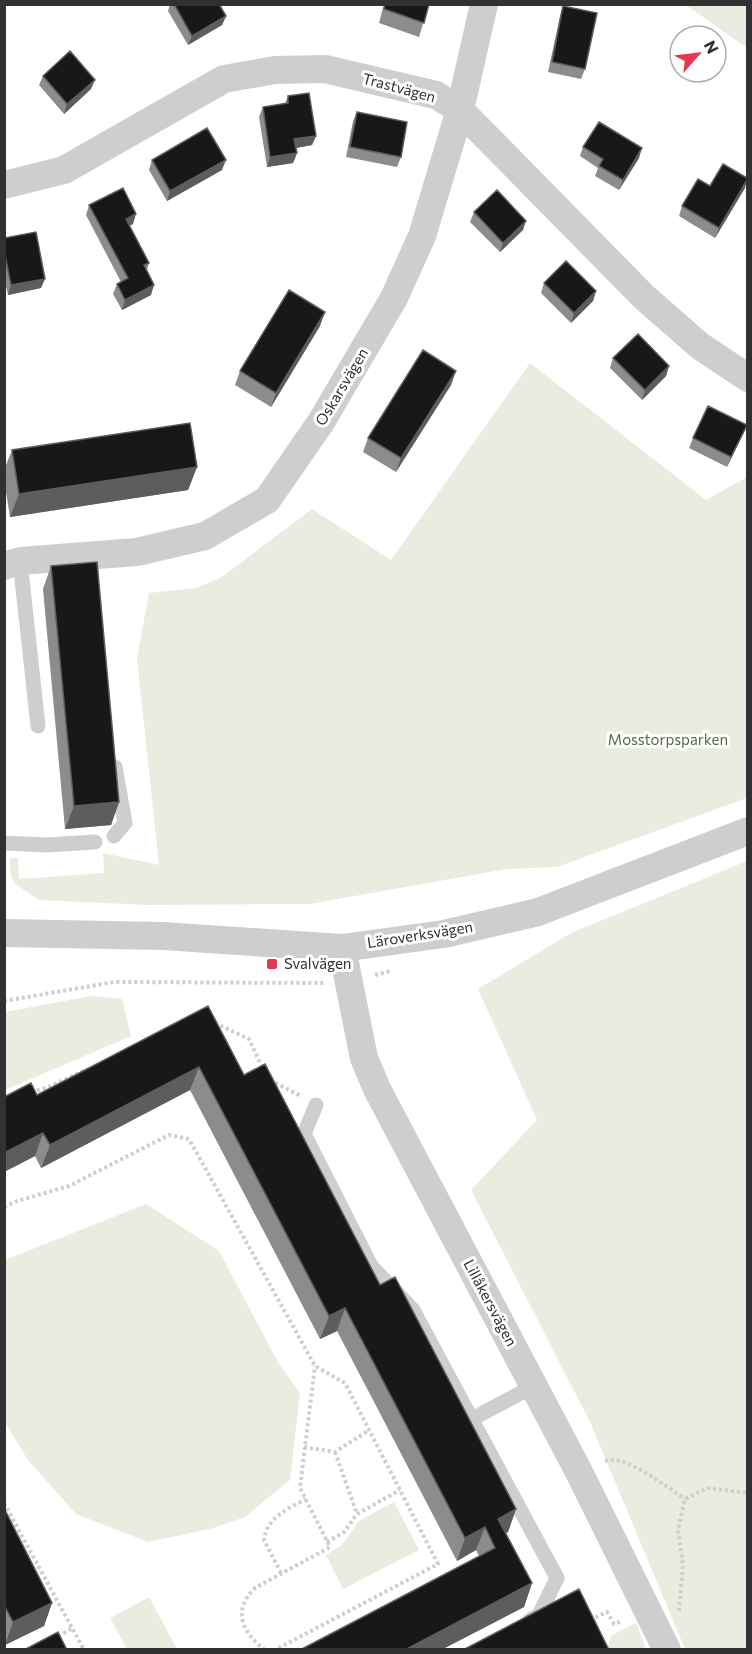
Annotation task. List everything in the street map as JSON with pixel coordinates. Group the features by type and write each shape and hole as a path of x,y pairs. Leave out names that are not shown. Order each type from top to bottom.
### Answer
{"street":[{"name":"Oskarsvägen","path":"12,564 94,561 205,536 267,500 321,422 394,298 422,236 460,110 484,4"},
{"name":"Trastvägen","path":"4,186 64,170 224,79 265,72 325,69 436,95 460,110 644,297 700,346 747,378"},
{"name":"Läroverksvägen","path":"4,933 163,936 342,948 444,934 538,912 747,831"},
{"name":"Lillåkersvägen","path":"342,948 364,1058 377,1089 534,1386 643,1621 667,1650"}],"lane":[{"path":"12,564 38,726"},
{"path":"113,748 116,782 125,823 114,836"},
{"path":"4,843 95,842"},
{"path":"316,1105 304,1134 371,1266 413,1310 470,1420 557,1578 539,1615 520,1625"},
{"path":"470,1420 534,1386"},
{"path":"539,1615 547,1632"}],"path":[{"path":"4,1001 114,982 348,982"},
{"path":"211,1022 249,1039 267,1078 316,1105"},
{"path":"25,1093 46,1088 98,1065"},
{"path":"4,1208 17,1201 69,1186 169,1135 189,1139 315,1366 345,1383 438,1564 275,1650"},
{"path":"265,1650 242,1624 243,1609 248,1594 281,1573 330,1547 300,1488 315,1366"},
{"path":"304,1447 334,1452 369,1430"},
{"path":"334,1452 357,1514"},
{"path":"610,1459 628,1463 686,1499"},
{"path":"584,1619 585,1622 607,1612 614,1624 679,1615 683,1565 678,1530 686,1499 707,1488 747,1493"},
{"path":"327,1542 344,1532 357,1514 400,1490"},
{"path":"281,1573 264,1540 264,1535 273,1520 306,1499"},
{"path":"4,1503 84,1650"},
{"path":"53,1639 73,1628"}],"green space":[{"path":"686,5 747,5 747,48 728,35 728,24 713,24"},
{"name":"Mosstorpsparken","path":"530,363 706,500 747,477 747,798 557,867 507,869 310,904 147,905 39,900 15,884 10,872 10,858 18,858 19,879 104,873 103,853 159,865 137,659 149,593 196,588 222,577 312,509 391,560"},
{"path":"747,861 747,1649 685,1649 590,1422 471,1190 537,1120 478,989 571,933"},
{"path":"91,996 122,999 131,1036 5,1090 5,1012"},
{"path":"146,1204 219,1251 279,1364 300,1393 290,1480 245,1517 214,1528 148,1542 76,1514 28,1460 5,1422 5,1260"},
{"path":"394,1502 419,1550 343,1589 326,1555 341,1546 359,1521"},
{"path":"149,1597 177,1649 127,1649 110,1618"},
{"path":"636,1623 646,1649 606,1650 612,1635"}],"building":[{"path":"174,4 219,4 226,16 192,36"},
{"path":"385,4 429,4 424,23 384,9"},
{"path":"563,6 597,13 585,69 552,62"},
{"path":"70,51 95,80 67,104 43,76"},
{"path":"309,93 316,136 294,139 297,153 270,157 263,107 288,103 288,96"},
{"path":"357,112 407,122 401,157 350,147"},
{"path":"599,122 642,148 623,180 599,166 603,159 583,147"},
{"path":"207,128 226,160 170,191 152,160"},
{"path":"723,164 747,180 719,228 682,206 698,179 710,186"},
{"path":"123,188 136,214 126,219 149,263 144,265 154,285 125,300 117,284 128,278 89,205"},
{"path":"497,190 526,221 503,243 474,212"},
{"path":"36,232 45,279 11,285 4,238"},
{"path":"566,261 596,291 574,313 544,283"},
{"path":"289,290 325,312 276,393 240,371"},
{"path":"638,334 669,366 645,390 613,358"},
{"path":"423,350 456,371 401,458 368,438"},
{"path":"708,406 747,425 731,457 693,438"},
{"path":"190,423 197,467 19,494 12,450"},
{"path":"97,562 119,802 74,806 51,566"},
{"path":"208,1006 244,1075 265,1064 380,1285 395,1277 516,1509 498,1519 532,1583 405,1650 300,1650 495,1548 485,1527 465,1538 345,1308 329,1316 199,1067 50,1145 43,1133 4,1153 4,1097 31,1083 37,1095"},
{"path":"4,1508 52,1603 13,1622 4,1605"},
{"path":"579,1589 609,1650 463,1650"},
{"path":"58,1632 67,1650 24,1650"}],"place":[{"name":"Svalvägen","path":"272,964"}]}
